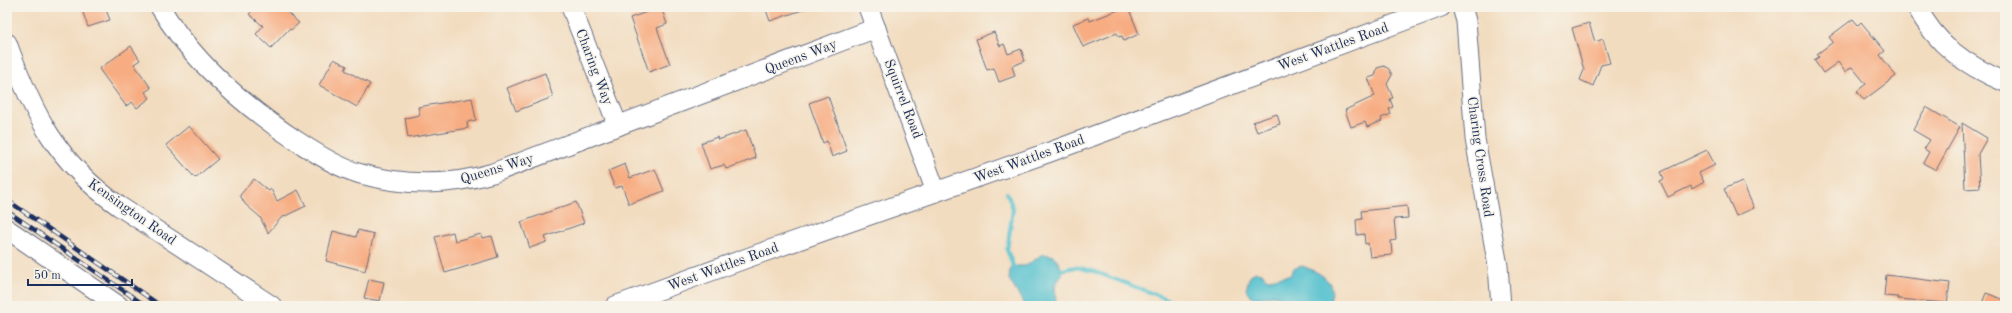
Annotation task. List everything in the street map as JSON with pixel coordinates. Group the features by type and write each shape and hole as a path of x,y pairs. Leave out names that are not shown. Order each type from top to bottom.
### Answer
{"street":[{"name":"Queens Way","path":"160,7 199,60 238,97 267,120 313,152 341,167 361,174 408,183 460,182 493,173 876,28"},
{"name":"Charing Way","path":"571,7 618,126"},
{"name":"Squirrel Road","path":"868,7 936,192"},
{"name":"West Wattles Road","path":"616,306 761,253 1108,131 1441,7"},
{"name":"Charing Cross Road","path":"1462,7 1466,21 1475,139 1498,266 1501,306"},
{"path":"1917,7 1936,36 1951,51 1976,69 2005,82"},
{"name":"Kensington Road","path":"7,43 31,103 50,136 76,170 97,190 119,206 272,306"},
{"path":"7,229 119,306"}],"water":[{"path":"1041,255 1050,255 1059,262 1062,275 1055,285 1056,306 1025,306 1009,279 1010,270 1017,266 1026,266"},
{"path":"1302,266 1322,275 1330,284 1332,290 1328,305 1307,306 1274,295 1253,298 1246,290 1250,275 1256,272 1262,273 1267,279 1270,279 1290,276 1293,269"}],"building":[{"path":"81,7 105,7 110,20 88,27"},
{"path":"256,7 281,7 299,23 291,30 289,29 271,48 256,34 263,26 249,14"},
{"path":"661,7 667,24 657,28 670,64 649,72 630,18"},
{"path":"765,7 805,7 805,9 770,21"},
{"path":"1128,7 1139,34 1124,41 1122,36 1119,37 1117,33 1083,47 1073,24 1088,18 1090,21"},
{"path":"1853,19 1858,25 1861,22 1885,51 1880,55 1896,76 1864,100 1857,91 1866,84 1852,67 1845,72 1838,62 1823,73 1814,60 1819,57 1817,54 1833,42 1829,37"},
{"path":"1589,23 1595,42 1603,39 1610,63 1601,65 1593,86 1580,80 1584,70 1572,28"},
{"path":"994,32 1000,46 1004,44 1008,54 1021,49 1025,61 1012,66 1015,76 999,82 994,68 987,70 976,39"},
{"path":"131,46 140,60 134,64 151,88 145,92 150,98 137,108 132,102 126,106 99,69"},
{"path":"334,59 347,66 345,70 370,84 357,107 319,85"},
{"path":"1384,66 1389,69 1392,75 1387,84 1393,98 1390,99 1393,107 1389,109 1391,114 1381,118 1382,121 1367,127 1365,122 1351,127 1345,110 1375,96 1368,78 1375,76 1377,68"},
{"path":"545,73 553,97 516,111 507,88"},
{"path":"828,96 847,151 832,157 827,141 823,143 809,103"},
{"path":"472,98 476,120 467,122 468,128 408,138 405,118 420,115 418,107"},
{"path":"1926,107 1960,127 1936,170 1923,163 1929,152 1924,149 1930,140 1913,130"},
{"path":"1277,114 1280,124 1257,132 1253,122"},
{"path":"1962,123 1987,138 1978,154 1980,188 1965,189"},
{"path":"189,126 218,159 195,178 166,145"},
{"path":"746,130 756,158 726,169 724,165 710,169 701,143 717,137 718,140"},
{"path":"1707,150 1715,165 1699,173 1704,182 1692,189 1691,186 1668,197 1660,181 1664,179 1661,172"},
{"path":"625,164 630,178 655,169 664,191 629,204 622,186 615,188 608,171"},
{"path":"254,179 269,191 271,189 277,201 298,190 306,206 281,218 268,233 260,217 245,204 240,195"},
{"path":"1742,181 1754,208 1736,216 1724,189"},
{"path":"576,202 584,223 545,237 547,242 530,248 521,222"},
{"path":"1407,206 1408,218 1394,219 1396,240 1391,241 1392,255 1370,257 1368,243 1365,244 1364,234 1357,235 1356,220 1362,219 1361,211"},
{"path":"358,230 374,234 365,271 326,261 333,231 356,237"},
{"path":"453,232 455,241 481,234 482,238 492,236 498,257 445,273 435,237"},
{"path":"1886,275 1950,283 1947,303 1898,299 1898,297 1884,296"},
{"path":"369,279 384,282 380,301 364,298"},
{"path":"1986,293 2005,300 2005,306 1981,306"}],"waterway":[{"path":"1007,193 1013,209 1007,250 1014,268"},
{"path":"1062,270 1075,267 1093,271 1186,306"},
{"path":"1257,306 1261,298"}],"railway":[{"path":"7,200 161,306"},
{"path":"7,211 146,306"}]}
